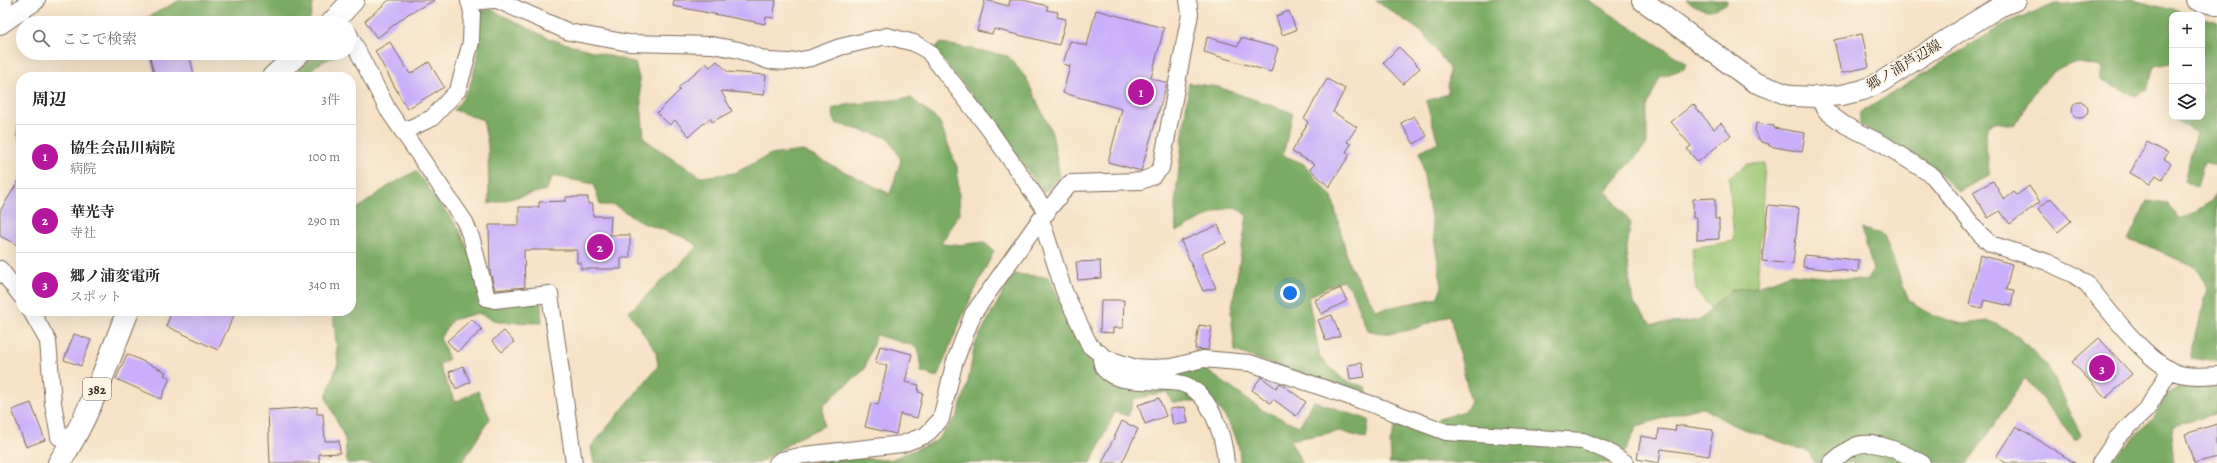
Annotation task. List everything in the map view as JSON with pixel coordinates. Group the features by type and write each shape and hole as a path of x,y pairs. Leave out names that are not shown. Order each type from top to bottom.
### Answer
{"highway":[{"path":"345,16 353,0"},
{"path":"278,72 291,60"},
{"name":"382","path":"59,463 72,443 89,410 126,316"}],"main road":[{"path":"3,22 34,0"},
{"name":"郷ノ浦芦辺線","path":"1642,0 1754,82 1791,96 1817,97 1856,92 1881,82 1960,31 1999,8 2016,0"},
{"path":"2197,0 2217,6"}],"street":[{"path":"3,22 4,0"},
{"path":"404,131 432,118 458,90 471,42 472,12 469,1 493,0"},
{"path":"498,0 569,32 629,43 712,45 739,50 769,61 790,62 811,58 840,47 887,36 914,43 928,51 989,129 1044,216 1064,291 1090,346 1106,358 1133,367 1172,367 1203,359 1250,363 1377,406 1446,432 1583,441 1607,451 1626,463"},
{"path":"777,463 781,460 804,455 902,444 926,435 941,419 954,364 973,314 1044,216 1070,183 1141,181 1153,176 1161,168 1190,14 1188,0"},
{"path":"356,53 388,110 466,222 487,298 495,300 550,294 574,463"},
{"path":"1817,97 1827,112 1845,125 1883,144 1933,176 1980,234 1991,244 2046,262 2074,275 2087,284 2154,361 2170,370 2196,376 2217,375"},
{"path":"0,269 16,290"},
{"path":"34,316 48,341 53,403 59,437 72,443"},
{"path":"1100,353 1102,365 1105,371 1112,375 1134,380 1180,383 1195,390 1213,415 1224,440 1226,463"},
{"path":"2100,463 2117,438 2147,408 2170,370"},
{"path":"1831,463 1852,447 1867,444 1891,448 1922,463"}],"green space":[{"path":"180,0 314,0 311,16 150,16"},
{"path":"1375,0 1589,0 1686,63 1684,69 1660,77 1647,107 1647,144 1606,191 1631,222 1626,253 1633,303 1652,324 1687,322 1701,319 1731,290 1757,287 1791,274 1866,281 1873,270 1862,229 1883,234 1909,300 1932,315 1962,324 1989,321 2007,329 2022,340 2047,366 2081,435 2076,441 2025,378 1968,463 1815,463 1809,452 1733,425 1701,407 1637,426 1620,463 1389,463 1391,460 1390,443 1396,425 1426,435 1438,419 1465,411 1471,402 1450,315 1409,330 1389,333 1378,332 1367,330 1351,289 1342,280 1308,297 1320,358 1345,381 1366,387 1368,398 1235,351 1231,313 1247,216 1236,207 1220,210 1176,232 1175,203 1189,83 1218,87 1293,113 1283,155 1304,164 1332,197 1349,264 1376,310 1437,298 1442,287 1420,151 1438,142 1426,101 1448,94 1449,67 1422,32"},
{"path":"1686,0 1727,0 1727,3 1716,9 1706,10 1697,7"},
{"path":"2097,0 2133,0 2182,12 2169,12 2169,64 2154,66 2147,90 2135,96 2101,80 2101,67 2073,63 2061,67 2052,73 2038,88 2015,125 1994,122 1987,127 1985,143 1991,174 1958,192 1930,164 1860,124 1860,113 2008,22 2050,6"},
{"path":"490,9 550,39 635,63 639,78 644,139 701,177 735,173 769,155 803,151 890,194 901,160 889,138 835,123 832,109 846,105 911,98 939,121 957,167 960,212 941,244 958,245 984,242 994,251 963,315 937,377 921,372 918,347 876,335 864,370 823,405 824,426 798,438 760,463 594,463 591,447 658,366 656,352 629,312 698,246 683,237 643,223 614,205 600,205 594,184 553,176 546,190 489,204 488,145 483,120 454,110 462,100 472,78 477,55 479,17 482,11"},
{"path":"2205,19 2217,23 2217,165 2204,162 2197,188 2184,181 2196,133 2177,120 2205,120"},
{"path":"940,43 1008,56 1026,78 1052,133 1060,177 1043,193 992,119 934,50"},
{"path":"309,60 327,60 315,66 311,72 296,72"},
{"path":"1765,163 1757,287 1731,290 1711,308 1696,291 1692,248 1734,241 1729,177 1748,164"},
{"path":"416,171 459,229 472,259 478,291 541,303 542,323 498,322 478,313 452,320 440,338 449,359 439,365 455,402 478,391 490,418 462,463 347,463 345,439 326,397 338,363 333,316 356,316 356,209 390,185"},
{"path":"2217,189 2217,362 2190,358 2208,288 2196,268 2153,248 2128,240 2147,201 2167,204 2181,220 2212,201"},
{"path":"1013,274 1049,277 1083,350 1103,379 1205,369 1262,410 1299,426 1314,401 1369,420 1366,439 1340,431 1290,440 1302,463 1240,463 1240,454 1233,430 1214,402 1172,402 1167,392 1134,399 1128,416 1115,412 1091,463 807,463 840,457 890,460 936,441 957,416 967,387 975,344"},
{"path":"2205,385 2217,388 2217,413 2174,426 2171,447 2174,463 2109,463 2153,417 2167,394 2180,386"}],"building":[{"path":"389,0 435,0 408,14 377,38 365,21"},
{"path":"674,0 776,0 773,18 766,17 765,24 673,6"},
{"path":"985,0 1009,6 1010,0 1023,0 1048,6 1047,10 1058,12 1057,17 1066,19 1059,45 994,29 992,34 977,31"},
{"path":"1096,10 1164,28 1151,78 1167,83 1141,171 1108,162 1122,109 1063,93 1070,66 1063,64 1070,41 1087,46"},
{"path":"1289,11 1296,30 1282,35 1276,16"},
{"path":"1862,34 1869,67 1841,73 1834,40"},
{"path":"1207,37 1238,46 1241,38 1278,48 1271,72 1204,52"},
{"path":"390,42 410,74 429,62 444,87 407,109 375,51"},
{"path":"1399,47 1420,68 1403,84 1383,63"},
{"path":"151,60 191,60 193,72 154,72"},
{"path":"717,61 728,72 766,75 764,95 721,91 732,111 712,122 710,118 689,136 675,120 670,125 657,113 680,90 678,88 706,63 710,67"},
{"path":"1327,79 1345,89 1333,112 1357,127 1347,142 1351,144 1346,152 1350,154 1329,187 1310,169 1315,164 1292,152 1308,122 1304,119"},
{"path":"2080,102 2086,104 2088,110 2086,116 2080,118 2074,116 2072,110 2074,104"},
{"path":"1693,104 1714,129 1721,123 1731,135 1698,162 1687,149 1691,146 1671,122"},
{"path":"1414,116 1427,136 1414,144 1401,123"},
{"path":"1756,123 1774,126 1774,128 1805,133 1802,152 1769,146 1769,144 1761,142 1755,133"},
{"path":"2147,142 2168,153 2164,159 2171,163 2162,179 2156,175 2150,184 2130,173"},
{"path":"1993,181 2004,200 2014,192 2017,195 2029,186 2040,202 2010,224 2000,211 1988,218 1973,192"},
{"path":"16,185 16,244 0,236 0,211"},
{"path":"566,197 588,197 588,204 593,204 593,216 611,216 610,235 630,235 630,258 621,258 621,269 581,269 581,263 577,263 577,250 524,250 525,287 495,290 490,271 489,225 519,225 519,207 539,207 539,202 566,201"},
{"path":"1715,198 1715,219 1719,219 1719,239 1697,240 1697,218 1693,218 1693,199"},
{"path":"2051,198 2071,221 2058,232 2038,209"},
{"path":"1768,205 1799,208 1793,264 1762,261"},
{"path":"1218,225 1226,243 1201,254 1216,288 1203,291 1181,241"},
{"path":"1804,255 1859,260 1858,272 1803,267"},
{"path":"1980,255 2012,264 2006,290 2014,291 2011,306 1984,300 1982,308 1969,305"},
{"path":"1100,261 1101,278 1078,280 1076,262"},
{"path":"1340,288 1347,301 1321,314 1315,300"},
{"path":"1101,300 1124,300 1123,328 1113,328 1113,333 1100,332"},
{"path":"1332,315 1340,336 1326,341 1318,320"},
{"path":"170,316 234,316 218,350 166,326"},
{"path":"472,319 482,330 457,352 447,341"},
{"path":"1199,325 1212,327 1208,350 1195,349"},
{"path":"504,331 514,342 502,352 492,341"},
{"path":"74,334 91,340 81,366 64,360"},
{"path":"2099,338 2132,374 2106,398 2072,362"},
{"path":"880,346 912,354 905,382 919,385 918,392 923,393 917,418 900,414 896,434 865,427 871,403 878,405 887,365 875,363"},
{"path":"127,354 166,372 164,375 170,378 161,399 116,379"},
{"path":"1362,363 1365,377 1350,379 1348,365"},
{"path":"463,366 470,382 456,389 449,372"},
{"path":"1261,377 1276,388 1280,383 1306,402 1296,416 1273,399 1270,403 1252,390"},
{"path":"1159,398 1166,416 1145,424 1138,405"},
{"path":"31,403 45,440 26,447 12,410"},
{"path":"317,407 317,414 323,414 325,441 339,441 340,453 319,454 319,463 270,463 268,410"},
{"path":"1185,407 1188,423 1173,425 1170,409"},
{"path":"1122,421 1138,429 1122,463 1102,463"},
{"path":"2217,424 2217,457 2194,463 2185,434"},
{"path":"1676,425 1713,430 1709,456 1661,449 1659,463 1637,459 1641,436 1658,439 1659,429 1675,431"},
{"path":"2016,426 2075,463 2006,463 1996,457"}],"place":[{"name":"協生会品川病院","path":"1141,92"},
{"name":"華光寺","path":"600,247"},
{"name":"郷ノ浦変電所","path":"2102,368"}]}
